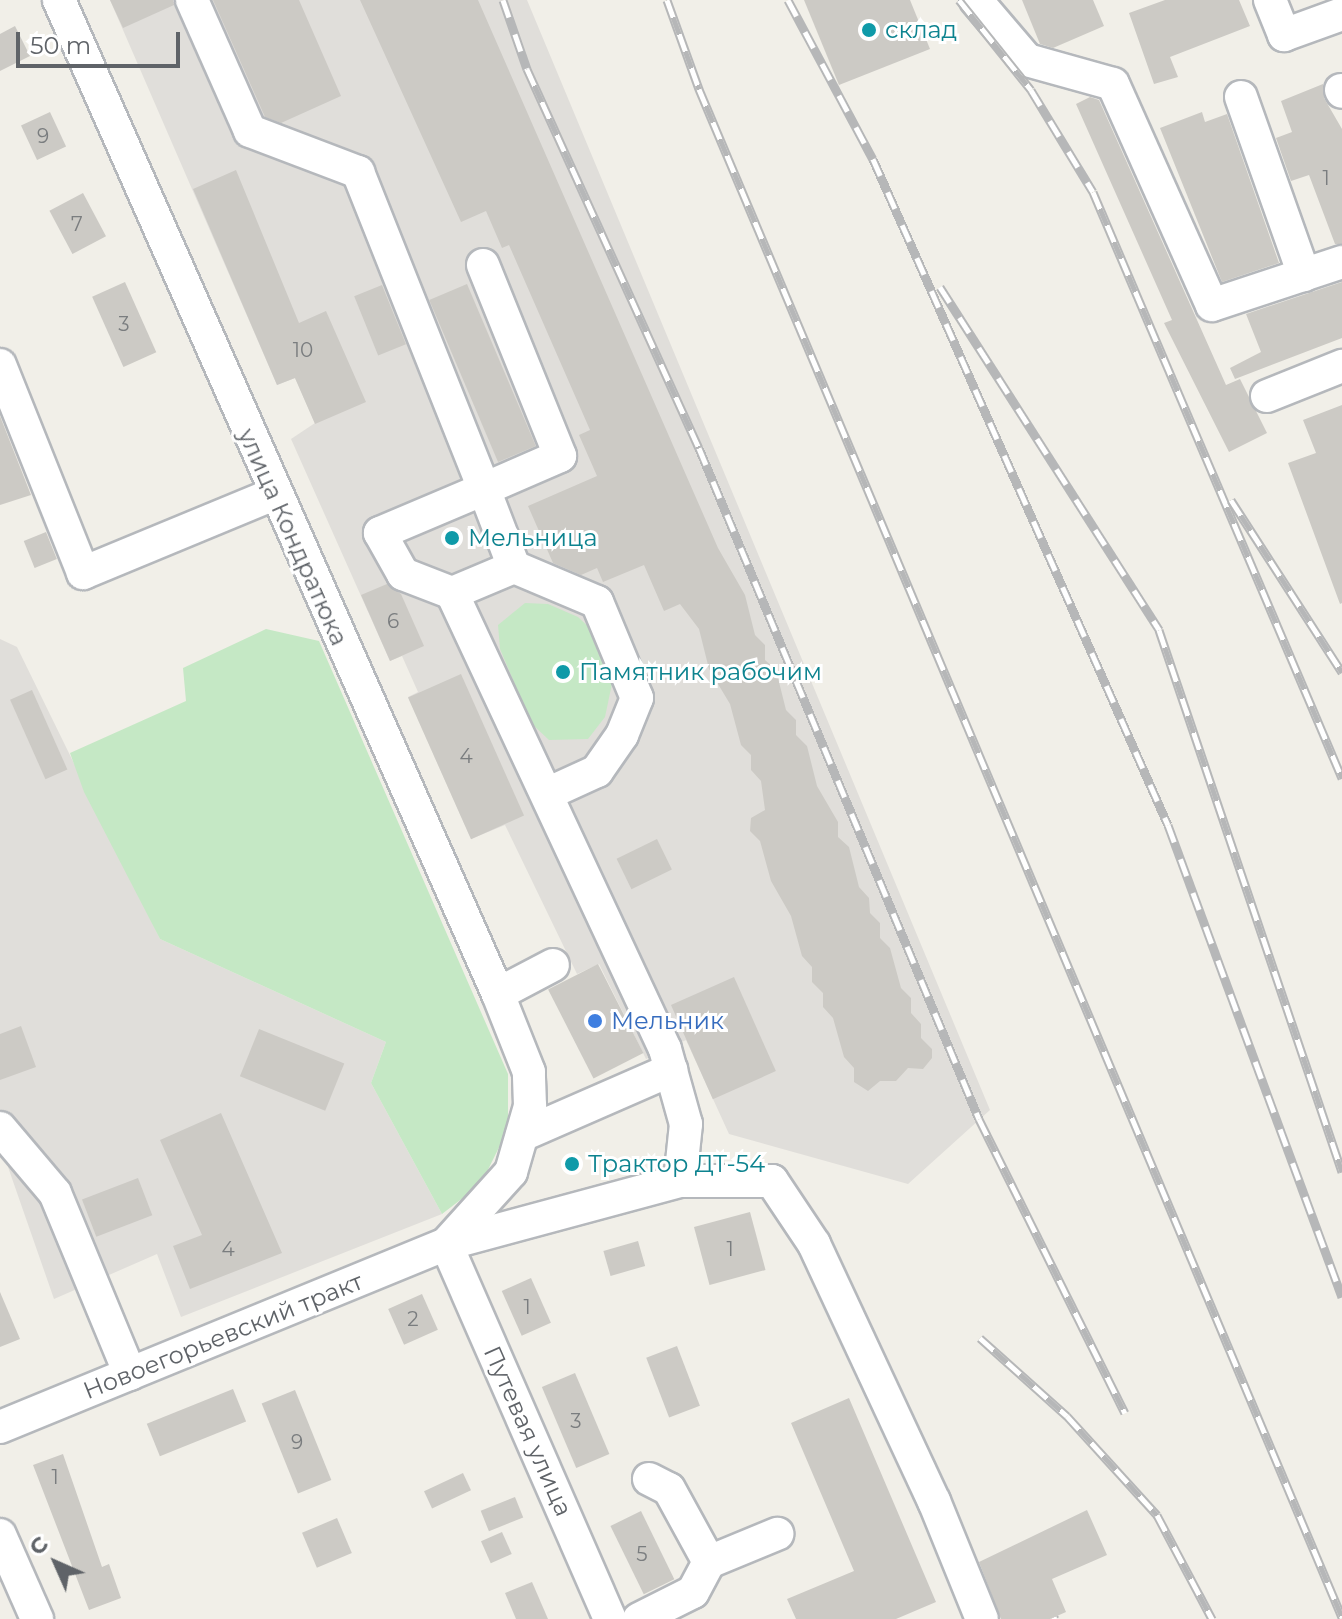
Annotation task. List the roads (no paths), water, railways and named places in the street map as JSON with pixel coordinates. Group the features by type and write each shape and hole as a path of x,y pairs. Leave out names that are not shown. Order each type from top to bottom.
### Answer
{"street":[{"name":"улица Кондратюка","path":"59,0 274,494 498,994 529,1072"},
{"path":"192,0 250,131 358,172 514,567"},
{"path":"976,0 1027,60 1113,84 1212,305 1342,262"},
{"path":"1270,0 1284,35 1342,14"},
{"path":"1241,97 1304,275"},
{"path":"483,265 560,456 380,533 403,574 452,593 549,793 671,1070 686,1124 680,1181"},
{"path":"0,365 83,573 274,494"},
{"path":"1267,396 1342,366"},
{"path":"452,593 514,567 597,602 637,698 622,735 597,771 549,793"},
{"path":"498,994 553,965"},
{"path":"522,1135 671,1070"},
{"name":"Новоегорьевский тракт","path":"446,1244 511,1172 530,1106 529,1072"},
{"path":"0,1128 55,1193 130,1374"},
{"name":"Новоегорьевский тракт","path":"0,1427 446,1244 680,1181 772,1181 814,1244 934,1501 982,1619"},
{"name":"Путевая улица","path":"446,1244 610,1619"},
{"path":"649,1479 669,1489 709,1562"},
{"path":"639,1619 693,1592 709,1562 777,1534"},
{"path":"0,1535 37,1619"}],"railway":[{"path":"503,0 527,69 699,448 979,1119 1125,1413"},
{"path":"667,0 699,89 1342,1617"},
{"path":"788,0 873,159 1168,825 1342,1297"},
{"path":"959,0 1031,90 1093,192 1342,778"},
{"path":"940,287 1159,630 1342,1172"},
{"path":"1231,500 1342,672"},
{"path":"980,1338 1067,1416 1157,1515 1212,1619"}],"place":[{"name":"склад","path":"869,30"},
{"name":"Мельница","path":"452,538"},
{"name":"Памятник рабочим","path":"563,672"},
{"name":"Мельник","path":"595,1021"},
{"name":"Трактор ДТ-54","path":"572,1164"}]}
